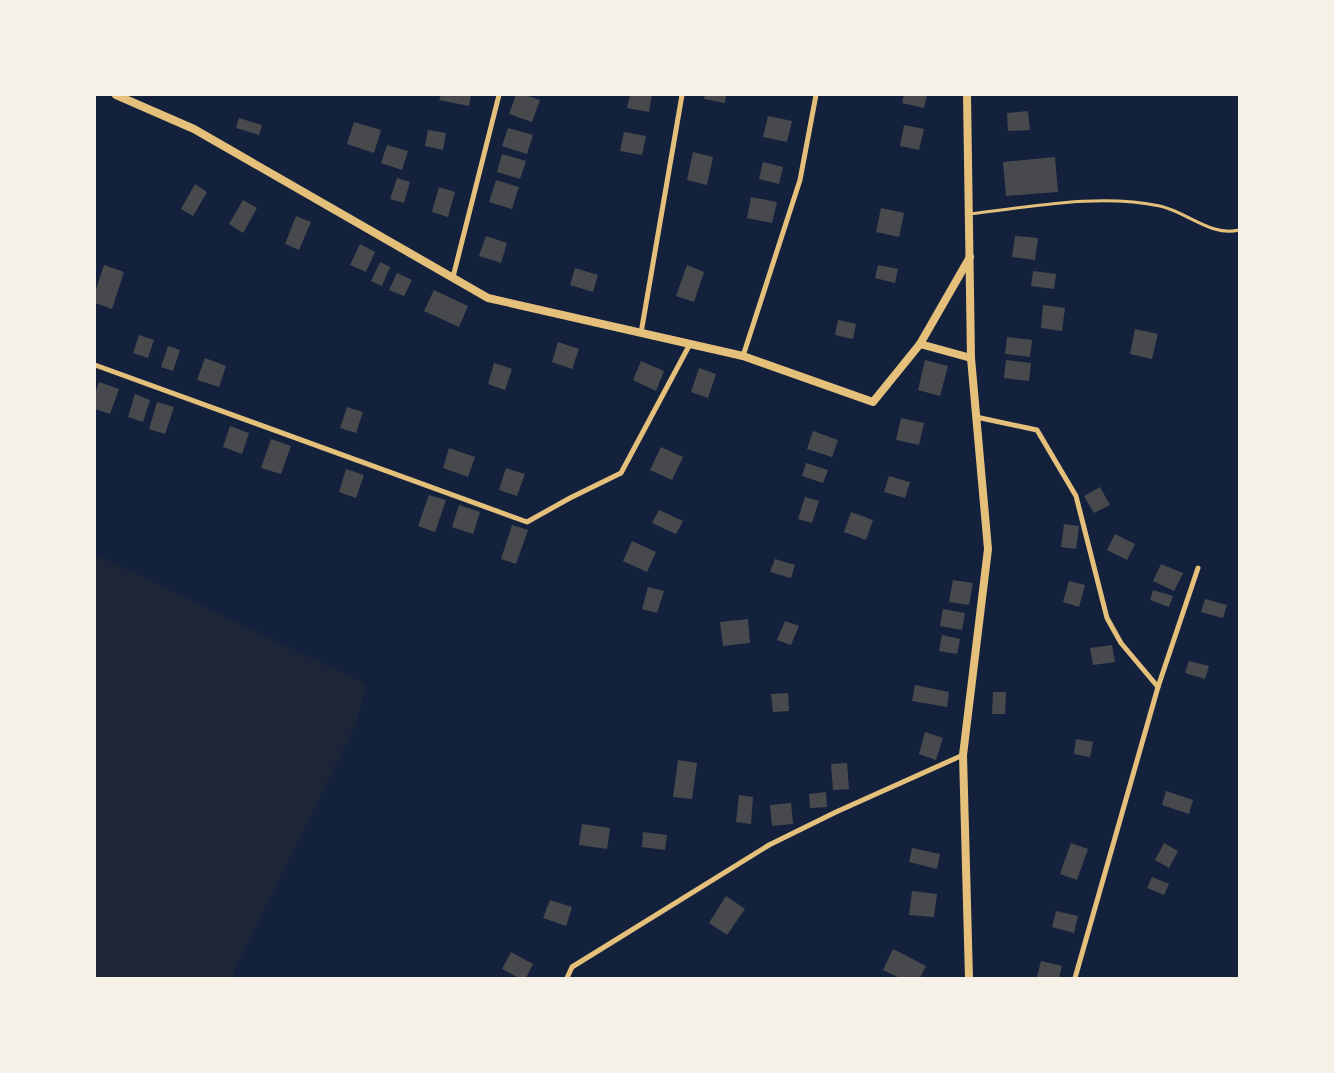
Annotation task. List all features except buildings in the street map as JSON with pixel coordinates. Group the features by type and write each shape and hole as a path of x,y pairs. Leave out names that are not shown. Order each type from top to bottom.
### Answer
{"street":[{"path":"116,95 194,129 488,298 743,356 873,402 920,344 970,256"},
{"path":"453,277 499,95"},
{"path":"641,332 682,95"},
{"path":"743,356 800,180 816,95"},
{"path":"967,95 971,358 988,549 963,755 969,978"},
{"path":"95,365 526,522 621,473 690,344"},
{"path":"920,344 971,358"},
{"path":"976,417 1037,430 1076,496 1108,618 1121,643 1158,687"},
{"path":"1075,978 1158,687 1198,568"},
{"path":"566,978 572,967 769,846 836,812 963,755"}],"lane":[{"path":"969,214 1095,200 1161,206 1226,233 1239,230"}],"shaded area":[{"path":"95,554 366,684 356,724 233,973 233,978 95,978"}]}
